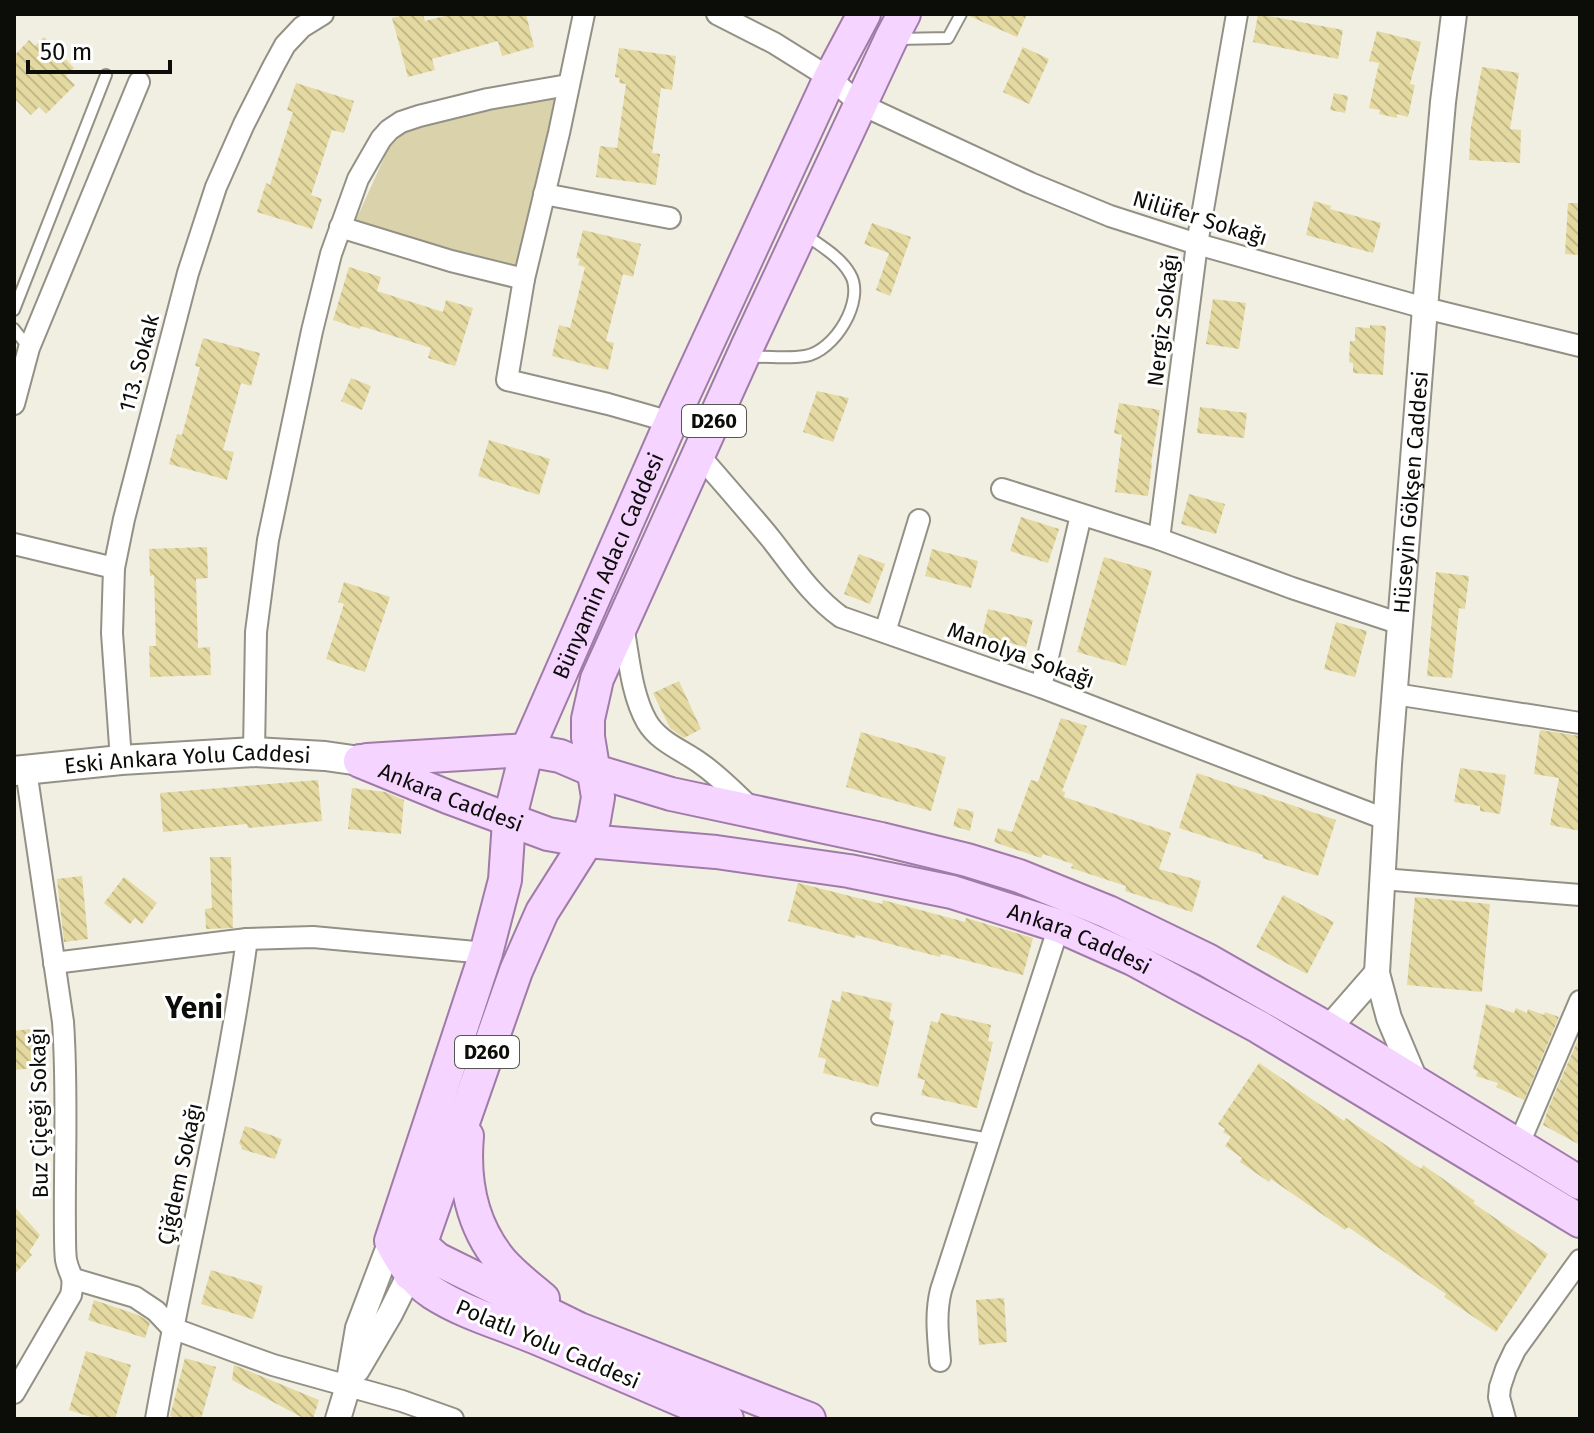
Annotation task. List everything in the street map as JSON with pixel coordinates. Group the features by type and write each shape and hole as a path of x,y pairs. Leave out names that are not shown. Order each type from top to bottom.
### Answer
{"main road":[{"name":"Bünyamin Adacı Caddesi","path":"509,821 527,750 671,422 830,78 864,14"},
{"name":"D260","path":"407,1253 469,1105 516,971 542,912 587,841 594,820 598,797 588,719 597,679 898,26"},
{"name":"Ankara Caddesi","path":"360,761 527,750 560,756 595,771 671,794 967,860 1019,876 1070,895 1207,960 1328,1029 1580,1183"},
{"name":"Eski Ankara Yolu Caddesi","path":"20,770 254,752 360,761"},
{"name":"Ankara Caddesi","path":"360,761 548,834 587,841 716,852 849,871 952,892 1059,926 1133,959 1259,1027 1580,1221"},
{"name":"D260","path":"407,1253 505,880 509,821"},
{"name":"Polatlı Yolu Caddesi","path":"469,1105 466,1143 468,1185 472,1205 485,1236 502,1262 520,1280 579,1329"},
{"name":"Polatlı Yolu Caddesi","path":"407,1253 437,1259 579,1329 809,1419"},
{"name":"Polatlı Yolu Caddesi","path":"407,1253 432,1293 463,1309 727,1419"}],"street":[{"name":"113. Sokak","path":"121,760 112,633 114,568 188,273 216,187 285,45 302,27 323,14"},
{"path":"584,14 524,279 507,380 671,422"},
{"path":"717,14 774,43 830,78"},
{"name":"Nergiz Sokağı","path":"1159,539 1197,244 1237,14"},
{"name":"Hüseyin Gökşen Caddesi","path":"1416,1082 1389,1018 1377,973 1385,819 1425,308 1454,14"},
{"name":"Nilüfer Sokağı","path":"830,78 860,104 1030,183 1110,216 1197,244 1425,308 1580,346"},
{"path":"14,404 22,359 139,82"},
{"path":"254,752 256,632 268,540 312,331 340,227 358,179 381,139 401,122 488,99 568,85"},
{"path":"544,194 670,218"},
{"path":"340,227 451,261 524,279"},
{"name":"Manolya Sokağı","path":"699,455 813,593 841,617 1041,687 1385,819"},
{"path":"1002,489 1159,539 1401,624"},
{"path":"1041,687 1081,515"},
{"path":"885,632 919,520"},
{"path":"14,544 114,568"},
{"path":"622,622 639,703 653,730 664,741 719,777 756,812"},
{"path":"1395,694 1580,723"},
{"name":"Buz Çiçeği Sokağı","path":"20,770 63,1022 66,1060 65,1237 66,1260 74,1279"},
{"path":"1382,879 1580,895"},
{"path":"940,1361 937,1307 1059,926"},
{"path":"54,963 247,939 313,937 486,953"},
{"name":"Çiğdem Sokağı","path":"156,1419 231,1046 247,939"},
{"path":"1328,1029 1377,973"},
{"path":"1518,1146 1580,1001"},
{"path":"348,1386 390,1314 407,1253"},
{"path":"338,1419 348,1386 358,1328 407,1253"},
{"path":"1505,1419 1499,1397 1506,1369 1515,1350 1580,1260"},
{"path":"14,1393 71,1295 74,1279 135,1297 156,1311 172,1328 273,1365 402,1401 453,1419"}],"lane":[{"path":"898,26 948,38 961,14"},
{"path":"14,310 106,75"},
{"path":"743,357 806,356 824,349 837,336 850,311 855,292 852,277 841,261 801,231"},
{"path":"14,329 22,359"},
{"path":"877,1119 990,1139"}],"shaded area":[{"path":"561,92 518,267 436,249 355,222 395,134"}],"building":[{"path":"423,14 425,21 453,14 526,14 534,47 502,56 498,41 432,59 435,70 408,77 392,18"},
{"path":"969,14 1027,14 1017,37"},
{"path":"1258,14 1343,30 1338,59 1253,42"},
{"path":"1377,31 1421,42 1410,84 1415,85 1408,117 1379,114 1380,110 1369,108 1379,63 1369,61"},
{"path":"44,37 74,68 66,76 75,85 46,114 39,107 31,115 14,98 14,56 29,40 35,46"},
{"path":"1023,47 1049,59 1029,104 1003,92"},
{"path":"619,48 676,56 672,90 661,88 652,153 660,154 656,185 596,177 600,146 617,148 626,84 619,83 620,78 615,77"},
{"path":"1482,67 1519,73 1510,129 1521,130 1520,163 1469,160 1471,127"},
{"path":"296,83 354,101 344,133 332,130 311,195 322,199 312,229 257,212 266,183 270,185 293,112 287,110"},
{"path":"1334,93 1348,96 1345,113 1330,110"},
{"path":"1314,201 1331,206 1330,209 1381,223 1373,253 1306,235"},
{"path":"1568,203 1580,203 1580,255 1565,254"},
{"path":"872,223 911,237 890,296 876,290 889,253 864,244"},
{"path":"583,230 641,244 633,277 623,274 606,341 614,343 608,370 552,356 559,325 570,328 585,267 578,265 580,259 576,258"},
{"path":"349,267 381,277 377,291 443,312 446,300 473,308 455,366 428,358 431,348 333,320"},
{"path":"1213,299 1246,303 1239,349 1206,344"},
{"path":"1370,325 1386,326 1383,375 1353,373 1353,363 1349,362 1350,341 1355,341 1355,327 1370,328"},
{"path":"203,338 260,353 251,386 241,383 223,450 234,452 227,480 169,464 177,434 182,435 200,367 195,366"},
{"path":"351,378 371,386 362,410 341,401"},
{"path":"817,391 849,398 833,442 803,432"},
{"path":"1119,403 1160,410 1148,496 1115,492 1122,435 1114,433"},
{"path":"1200,407 1247,413 1244,438 1197,433"},
{"path":"489,440 550,459 539,495 478,476"},
{"path":"1189,494 1225,504 1216,534 1181,524"},
{"path":"1021,517 1059,529 1048,563 1010,551"},
{"path":"207,547 208,578 196,579 198,648 210,647 211,675 150,677 149,646 156,646 154,575 150,576 149,549"},
{"path":"932,549 978,561 971,588 925,576"},
{"path":"859,554 885,564 870,604 844,594"},
{"path":"1104,557 1152,571 1126,666 1077,652"},
{"path":"1436,572 1469,576 1465,609 1459,608 1452,678 1427,676"},
{"path":"344,582 390,597 365,672 326,659 344,604 338,602"},
{"path":"988,609 1033,620 1026,647 982,636"},
{"path":"1336,622 1367,631 1355,677 1324,669"},
{"path":"679,681 701,729 684,738 670,728 653,693"},
{"path":"1061,718 1087,726 1062,791 1065,792 1064,797 1171,833 1159,869 1201,881 1192,912 1125,891 1126,886 1071,868 1073,864 1043,854 1041,858 994,842 998,828 1012,832 1031,780 1038,782"},
{"path":"1540,730 1580,736 1580,831 1550,825 1559,778 1534,774"},
{"path":"861,732 946,757 931,811 846,787"},
{"path":"1460,768 1506,775 1500,814 1480,811 1480,806 1454,802"},
{"path":"1197,773 1336,820 1318,876 1179,828"},
{"path":"318,780 322,821 163,832 160,793"},
{"path":"352,788 385,792 404,800 401,834 348,829"},
{"path":"958,808 974,812 970,831 953,826"},
{"path":"210,857 231,857 233,928 206,929 205,909 212,908"},
{"path":"82,876 88,939 64,942 57,879"},
{"path":"124,877 157,903 142,924 135,918 130,924 104,903"},
{"path":"798,883 882,904 883,900 965,922 966,918 1033,938 1023,975 788,921"},
{"path":"1283,895 1334,922 1307,974 1256,947"},
{"path":"1415,897 1490,904 1482,992 1407,985"},
{"path":"842,991 892,1003 889,1019 894,1021 878,1087 823,1073 826,1059 818,1057 832,1000 840,1002"},
{"path":"1486,1004 1514,1013 1516,1008 1527,1013 1528,1009 1559,1017 1524,1100 1496,1087 1498,1083 1476,1076 1478,1071 1473,1069"},
{"path":"941,1013 991,1025 988,1041 993,1042 977,1108 921,1095 925,1080 917,1078 931,1021 938,1023"},
{"path":"38,1028 43,1067 14,1070 14,1031"},
{"path":"1580,1035 1580,1145 1543,1125"},
{"path":"1259,1063 1421,1169 1423,1165 1548,1254 1496,1332 1348,1227 1345,1230 1271,1179 1269,1182 1240,1162 1242,1158 1225,1146 1231,1137 1218,1124"},
{"path":"245,1126 282,1139 275,1159 241,1149 239,1144"},
{"path":"14,1206 40,1235 29,1252 32,1255 14,1275"},
{"path":"211,1270 263,1286 253,1319 201,1304"},
{"path":"1004,1298 1007,1342 979,1345 976,1300"},
{"path":"94,1300 148,1321 145,1338 88,1320"},
{"path":"86,1351 131,1365 115,1419 97,1419 69,1410"},
{"path":"185,1358 216,1367 201,1419 170,1416"},
{"path":"234,1365 319,1400 313,1419 305,1419 232,1380"}],"district":[{"name":"Yeni","path":"194,1008"}]}
